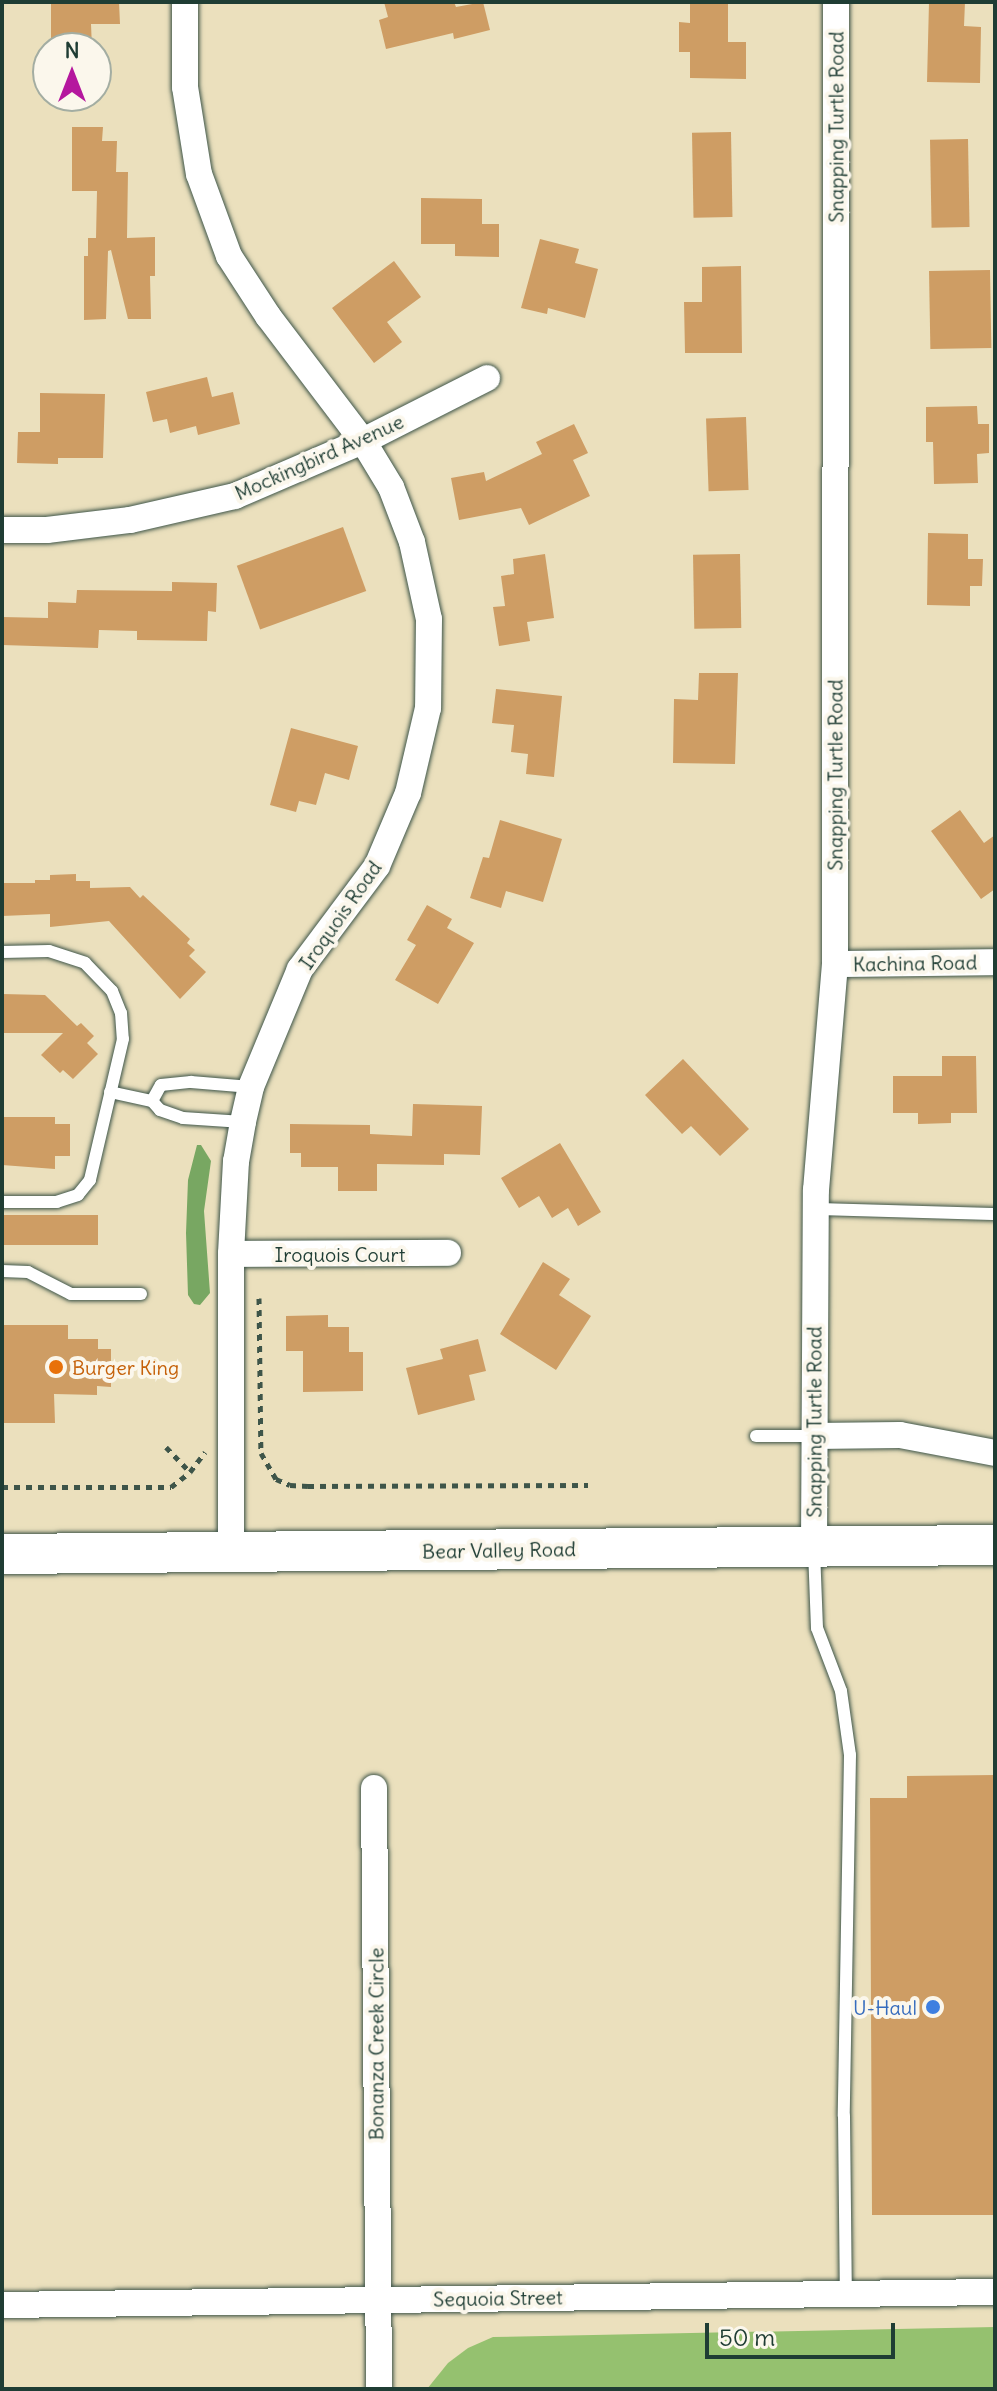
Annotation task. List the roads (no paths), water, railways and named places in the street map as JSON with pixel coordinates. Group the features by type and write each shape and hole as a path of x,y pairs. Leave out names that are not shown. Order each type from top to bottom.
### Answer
{"main road":[{"name":"Bear Valley Road","path":"2,1554 995,1545"}],"street":[{"name":"Iroquois Road","path":"185,2 185,87 199,174 229,256 268,316 363,441 391,487 412,542 429,619 428,708 408,793 377,866 300,969 251,1087 243,1122 236,1161 242,1254 231,1553"},
{"name":"Snapping Turtle Road","path":"814,1547 816,1209 835,964 836,2"},
{"name":"Mockingbird Avenue","path":"2,530 47,530 130,520 235,496 363,441 487,378"},
{"name":"Kachina Road","path":"835,964 995,962"},
{"name":"Iroquois Court","path":"242,1254 448,1253"},
{"path":"814,1436 900,1435 995,1453"},
{"name":"Bonanza Creek Circle","path":"374,1788 379,2389"},
{"name":"Sequoia Street","path":"2,2305 995,2292"}],"lane":[{"path":"2,952 49,951 85,963 100,975 112,991 123,1039 90,1180 78,1195 57,1202 2,1202"},
{"path":"152,1101 161,1085 191,1082 251,1087"},
{"path":"110,1092 152,1101 160,1110 183,1118 243,1122"},
{"path":"816,1209 995,1214"},
{"path":"2,1271 28,1272 71,1294 141,1294"},
{"path":"756,1436 814,1436"},
{"path":"814,1547 817,1628 841,1691 849,1731 844,2116 846,2294"}],"place":[{"name":"Burger King","path":"56,1367"},
{"name":"U-Haul","path":"933,2007"}]}
